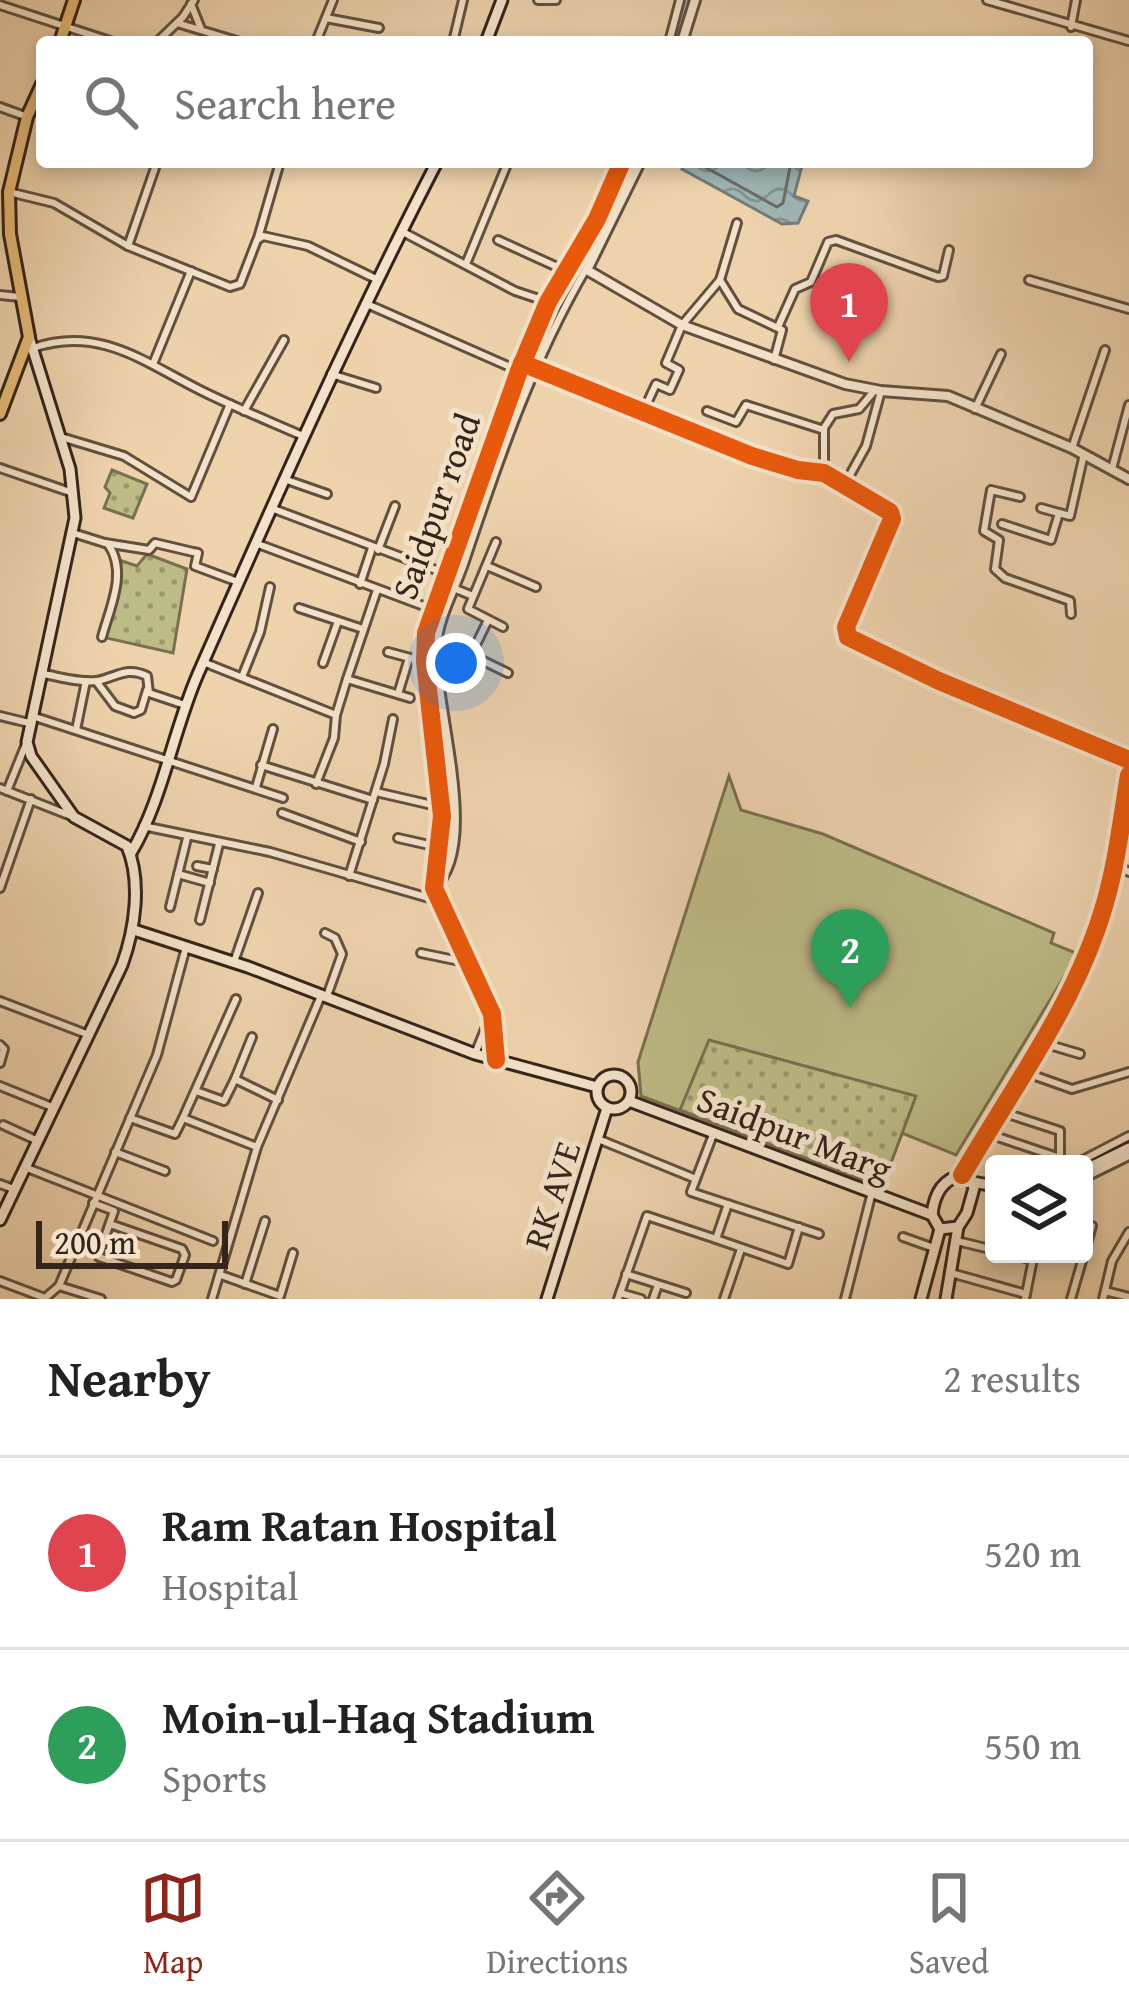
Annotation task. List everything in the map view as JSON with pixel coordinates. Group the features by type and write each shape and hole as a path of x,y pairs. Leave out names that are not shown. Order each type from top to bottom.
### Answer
{"main road":[{"path":"62,36 74,0"},
{"path":"488,36 502,0"},
{"path":"36,100 5,200 5,228 31,342 74,492 72,532 27,742 31,756 74,817 121,840 130,853"},
{"path":"0,1220 134,930 130,853 185,705 364,302 433,168"},
{"path":"0,414 31,342"},
{"path":"134,930 325,995 475,1054 597,1087"},
{"path":"620,1075 628,1081 633,1098 621,1108 608,1108 601,1103 597,1087 602,1079 620,1075"},
{"name":"Saidpur Marg","path":"633,1098 932,1215"},
{"name":"RK AVE","path":"547,1299 608,1108"},
{"path":"1093,1170 1129,1152"},
{"path":"921,1299 940,1229 932,1215 943,1184 962,1174 985,1185"},
{"path":"946,1299 958,1227 974,1196 973,1182"},
{"path":"974,1196 985,1190"},
{"path":"940,1229 958,1227"}],"street":[{"path":"318,36 333,0"},
{"path":"454,36 463,0"},
{"path":"538,0 556,0"},
{"path":"671,36 680,0"},
{"path":"684,36 695,0"},
{"path":"987,0 1129,41"},
{"path":"1071,27 1076,0"},
{"path":"163,36 193,2"},
{"path":"193,2 201,28"},
{"path":"0,4 96,36"},
{"path":"326,18 379,28"},
{"path":"177,23 223,36"},
{"path":"0,107 27,117"},
{"path":"128,246 155,168"},
{"path":"5,200 62,207 128,246 230,287 238,286 258,238 278,168"},
{"path":"466,264 506,168"},
{"path":"581,265 627,168"},
{"path":"434,888 445,878 448,829 431,646 527,368 627,168"},
{"path":"642,414 656,384 670,390 679,370 666,363 682,325 720,280 737,223"},
{"path":"401,231 515,291 548,302"},
{"path":"258,238 308,246 376,279"},
{"path":"498,240 566,271"},
{"path":"778,327 795,289 811,282 828,242 836,240 938,278 943,276 950,250"},
{"path":"581,265 682,325 774,360 878,391 948,396 1072,448 1129,479"},
{"name":"Saidpur road","path":"496,1060 492,1014 434,888 438,847 448,829 441,807 425,662 448,586 445,573 527,368 548,302 566,271 581,265"},
{"path":"153,364 191,271"},
{"path":"720,280 738,309 778,327 782,334 774,360"},
{"path":"1029,280 1129,309"},
{"path":"0,296 20,297"},
{"path":"364,302 752,456 824,473 845,484 890,512 892,519 846,627 848,637 939,681 1129,760"},
{"path":"31,342 89,340 122,348 303,436"},
{"path":"244,411 284,340"},
{"path":"1072,448 1105,350"},
{"path":"975,409 1001,354"},
{"path":"331,374 376,388"},
{"path":"824,473 824,430 833,414 859,410 878,391"},
{"path":"845,484 866,446 878,391"},
{"path":"61,437 124,456 191,497 230,404"},
{"path":"706,411 736,422 746,405 824,430"},
{"path":"1112,469 1129,405"},
{"path":"1041,508 1070,516 1084,454"},
{"path":"0,468 74,492"},
{"path":"284,479 327,494"},
{"path":"1020,497 991,490 984,531 999,540 995,569 1005,578 1070,601 1071,614"},
{"path":"360,584 395,506"},
{"path":"271,508 445,573"},
{"path":"1002,524 1051,540 1059,513"},
{"path":"72,532 104,543 149,550 154,543 193,551 198,553 195,566 238,582"},
{"path":"254,542 421,604"},
{"path":"496,542 468,611 503,627"},
{"path":"102,637 118,573 114,553 104,543"},
{"path":"487,566 536,586"},
{"path":"448,586 473,596"},
{"path":"242,676 260,632 270,587"},
{"path":"316,784 377,590"},
{"path":"299,608 364,629"},
{"path":"488,620 471,655 508,673"},
{"path":"323,663 338,621"},
{"path":"388,652 425,662"},
{"path":"398,694 409,658"},
{"path":"203,662 336,715"},
{"path":"40,673 97,681 133,671 145,674 152,695 185,705"},
{"path":"347,679 410,698"},
{"path":"76,730 86,681"},
{"path":"97,681 115,706 134,713 143,706 148,686"},
{"path":"0,716 76,730 283,798"},
{"path":"349,877 393,719"},
{"path":"256,788 273,729"},
{"path":"27,742 3,790 74,817"},
{"path":"262,765 316,784 441,807"},
{"path":"962,1174 1042,1042 1085,957 1106,902 1129,775"},
{"path":"0,888 32,799"},
{"path":"282,813 361,842"},
{"path":"143,826 270,852 437,900"},
{"path":"170,907 187,838"},
{"path":"398,838 438,847"},
{"path":"200,920 219,844"},
{"path":"1113,863 1129,872"},
{"path":"197,866 213,868"},
{"path":"178,874 210,883"},
{"path":"234,962 258,893"},
{"path":"212,1299 257,1147 342,954 335,938 325,933"},
{"path":"0,1281 48,1299 58,1286 157,1054 186,947"},
{"path":"421,953 469,963"},
{"path":"130,1118 175,1135 236,999"},
{"path":"0,1000 89,1035"},
{"path":"475,1054 492,1014"},
{"path":"196,1091 224,1101 252,1037"},
{"path":"1042,1042 1080,1054"},
{"path":"0,1045 4,1049 0,1063"},
{"path":"1024,1072 1072,1089 1129,1072"},
{"path":"235,1079 278,1100"},
{"path":"0,1086 53,1107"},
{"path":"999,1111 1060,1131 1062,1155"},
{"path":"183,1118 257,1147"},
{"path":"3,1125 36,1140"},
{"path":"714,1131 691,1192 819,1234"},
{"path":"986,1133 1046,1155"},
{"path":"1092,1155 1129,1136"},
{"path":"598,1139 696,1178"},
{"path":"115,1152 165,1171"},
{"path":"24,1166 115,1211 110,1224 99,1257 176,1280 185,1256 182,1249 110,1224"},
{"path":"0,1184 14,1189"},
{"path":"845,1299 872,1192"},
{"path":"94,1200 213,1241"},
{"path":"716,1238 728,1204"},
{"path":"641,1299 619,1296 647,1216 788,1264 799,1227"},
{"path":"245,1284 265,1221"},
{"path":"1129,1232 1112,1262 1104,1295 1129,1297"},
{"path":"903,1237 934,1248"},
{"path":"956,1241 985,1248"},
{"path":"724,1299 741,1249"},
{"path":"221,1275 280,1296 293,1253"},
{"path":"950,1273 1026,1296 1033,1263"},
{"path":"1071,1299 1081,1263"},
{"path":"626,1274 686,1293"},
{"path":"653,1299 658,1285"},
{"path":"58,1286 101,1299"}],"shaded area":[{"path":"112,470 147,484 133,518 104,508"},
{"path":"147,554 187,569 173,653 102,637 122,561 137,566"},
{"path":"729,776 741,810 823,834 1054,933 1051,943 1078,954 956,1155 902,1133 881,1186 641,1096 638,1062"},
{"path":"709,1040 916,1096 882,1187 680,1110"}],"water":[{"path":"801,168 794,196 808,201 798,223 782,224 682,169"}],"waterway":[{"path":"676,36 685,0"},
{"path":"497,440 556,300 626,168"},
{"path":"431,628 428,654 448,820 441,853"},
{"path":"493,1012 499,1059"}],"cycle path":[{"path":"496,1060 492,1014 434,888 442,816 426,633 519,371 548,302 597,219 619,168"},
{"path":"522,363 752,456 824,473 890,512 892,519 846,627 848,637 939,681 1129,760"},
{"path":"962,1175 1061,1009 1093,940 1113,872 1129,775"}],"place":[{"name":"Ram Ratan Hospital","path":"849,362"},
{"name":"Moin-ul-Haq Stadium","path":"850,1008"}]}
